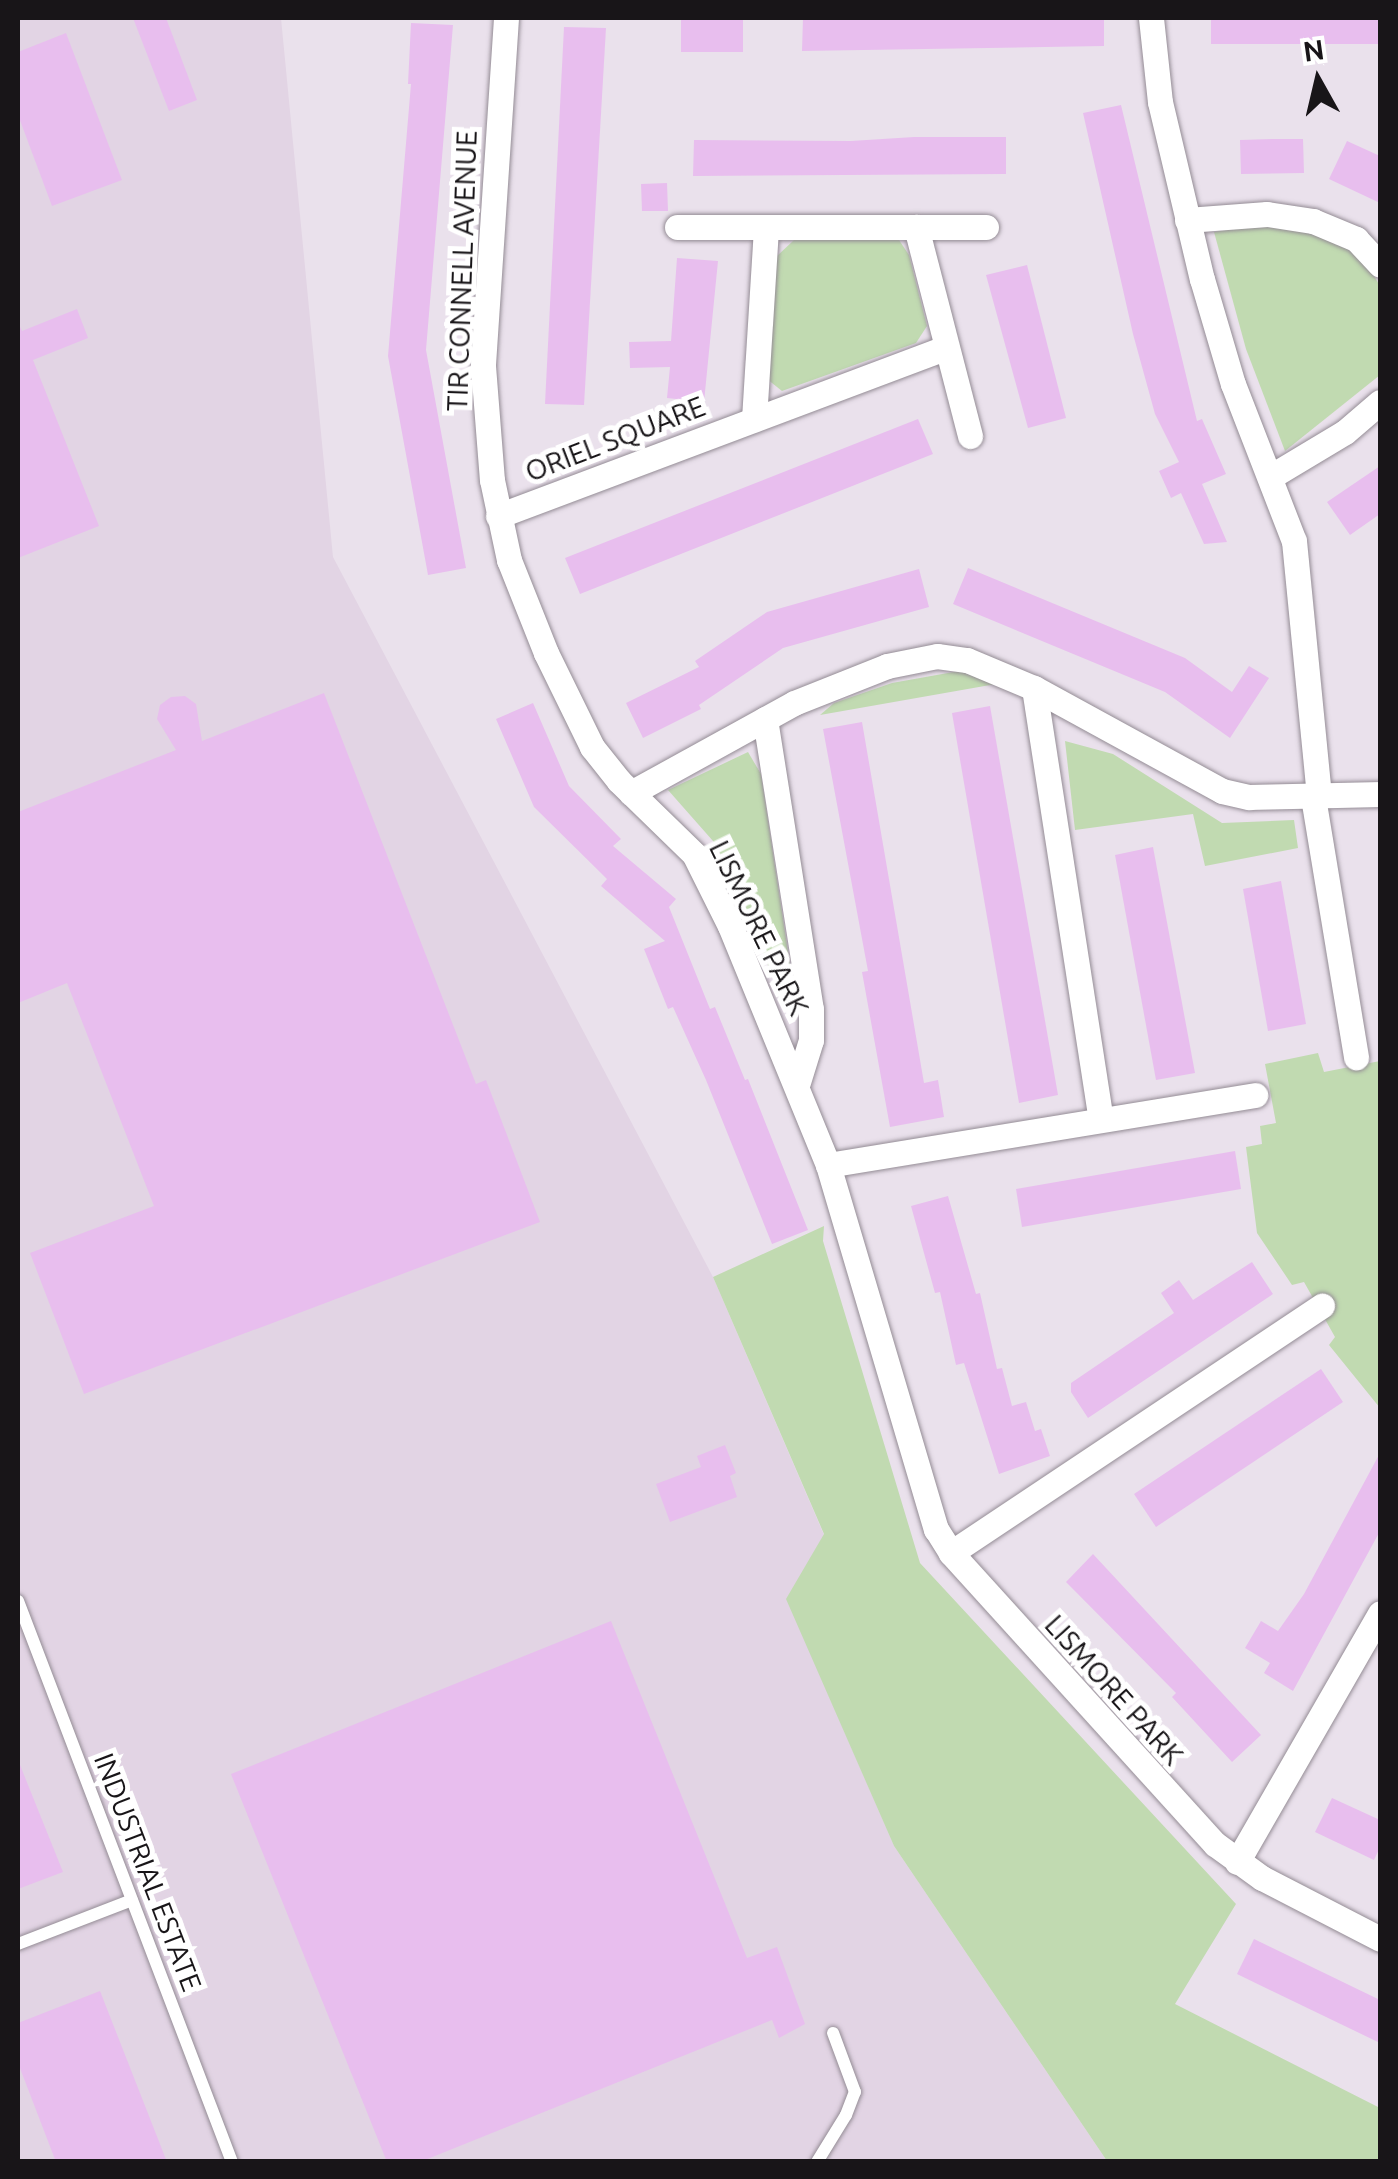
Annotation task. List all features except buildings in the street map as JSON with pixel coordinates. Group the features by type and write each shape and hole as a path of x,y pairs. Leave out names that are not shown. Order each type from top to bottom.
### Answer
{"street":[{"name":"TIR CONNELL AVENUE","path":"506,18 483,366 498,516 513,575 567,698 604,765 632,793"},
{"path":"1151,18 1158,90 1187,220 1233,384 1297,560 1316,796 1356,1057"},
{"path":"1187,220 1267,214 1313,221 1356,240 1380,265"},
{"path":"676,226 986,227"},
{"path":"916,227 970,436"},
{"path":"754,419 766,228"},
{"name":"ORIEL SQUARE","path":"498,516 945,348"},
{"path":"1270,478 1345,432 1380,402"},
{"path":"632,793 826,690 922,657 967,660 1034,688 1222,791 1248,797 1380,794"},
{"path":"1034,688 1101,1119"},
{"name":"LISMORE PARK","path":"765,719 811,1008 811,1040 798,1082"},
{"name":"LISMORE PARK","path":"632,793 679,838 699,864 798,1082 828,1165 928,1509 951,1553 1184,1812 1238,1862 1380,1939"},
{"path":"828,1165 1255,1096"},
{"path":"951,1553 1322,1306"},
{"path":"1238,1862 1380,1613"}],"lane":[{"name":"INDUSTRIAL ESTATE","path":"18,1601 232,2162"},
{"path":"18,1944 132,1900"},
{"path":"816,2162 846,2115 854,2092 834,2033"}],"shaded area":[{"path":"18,18 281,18 333,557 713,1277 824,1535 787,1599 894,1846 1107,2161 18,2161"}],"green space":[{"path":"1249,226 1287,227 1332,238 1362,255 1380,286 1380,375 1285,451 1246,349 1214,232"},
{"path":"794,240 899,240 909,255 927,326 916,343 782,391 767,379 776,257"},
{"path":"959,671 996,684 820,715 834,703 892,683"},
{"path":"1065,741 1113,754 1222,823 1294,820 1298,848 1205,866 1193,814 1075,830"},
{"path":"748,752 761,774 797,1011 786,1011 733,876 713,841 668,790"},
{"path":"1318,1053 1324,1072 1380,1061 1380,1408 1329,1345 1335,1337 1304,1282 1292,1285 1257,1233 1246,1147 1262,1144 1260,1126 1276,1123 1265,1064"},
{"path":"824,1226 823,1241 920,1563 1236,1904 1175,2004 1380,2108 1380,2161 1107,2161 894,1846 786,1599 824,1534 713,1277"}]}
